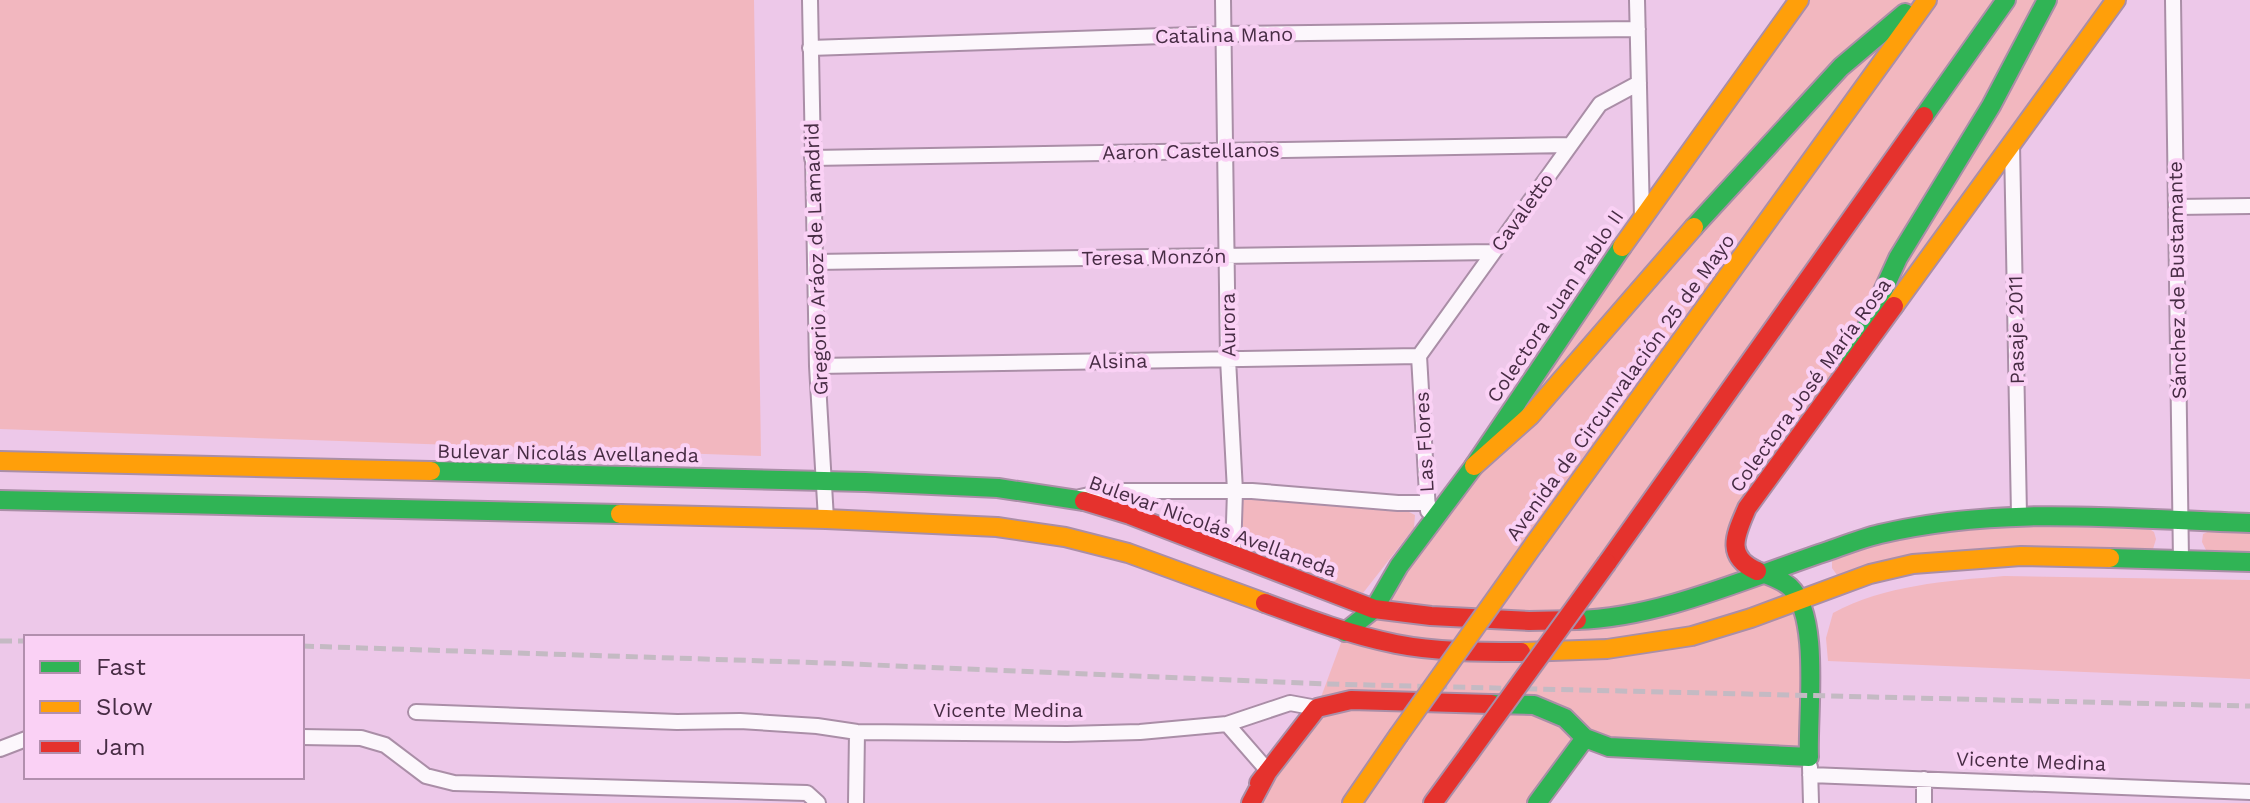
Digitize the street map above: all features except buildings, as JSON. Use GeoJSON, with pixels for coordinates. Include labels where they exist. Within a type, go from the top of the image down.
{"type":"FeatureCollection","features":[{"type":"Feature","properties":{"kind":"main road","name":"Colectora Juan Pablo II"},"geometry":{"type":"LineString","coordinates":[[1345,632],[1374,609],[1399,566],[1474,466],[1642,217],[1799,0]]}},
{"type":"Feature","properties":{"kind":"main road"},"geometry":{"type":"LineString","coordinates":[[1474,466],[1530,416],[1649,277],[1841,67],[1920,0]]}},
{"type":"Feature","properties":{"kind":"main road","name":"Avenida de Circunvalación 25 de Mayo"},"geometry":{"type":"LineString","coordinates":[[1352,803],[1535,543],[1927,0]]}},
{"type":"Feature","properties":{"kind":"main road"},"geometry":{"type":"LineString","coordinates":[[1433,803],[2006,0]]}},
{"type":"Feature","properties":{"kind":"main road"},"geometry":{"type":"LineString","coordinates":[[1848,368],[1898,258],[1991,106],[2047,0]]}},
{"type":"Feature","properties":{"kind":"main road","name":"Colectora José María Rosa"},"geometry":{"type":"LineString","coordinates":[[1800,600],[1790,587],[1747,568],[1738,556],[1735,542],[1737,526],[1747,508],[2116,0]]}},
{"type":"Feature","properties":{"kind":"main road","name":"Bulevar Nicolás Avellaneda"},"geometry":{"type":"LineString","coordinates":[[0,461],[998,488],[1076,498],[1130,515],[1374,609],[1431,616],[1529,621],[1606,619],[1649,611],[1878,534],[1965,518],[2019,515],[2250,523]]}},
{"type":"Feature","properties":{"kind":"main road"},"geometry":{"type":"LineString","coordinates":[[0,500],[826,519],[997,527],[1065,537],[1128,553],[1345,632],[1400,645],[1480,652],[1607,649],[1692,636],[1870,574],[1913,564],[2021,556],[2250,562]]}},
{"type":"Feature","properties":{"kind":"main road"},"geometry":{"type":"LineString","coordinates":[[1537,803],[1585,738],[1609,747],[1633,750],[1809,766],[1808,637],[1800,600]]}},
{"type":"Feature","properties":{"kind":"main road","name":"Vicente Medina"},"geometry":{"type":"LineString","coordinates":[[1317,708],[1351,700],[1394,699],[1534,705],[1565,718],[1585,738]]}},
{"type":"Feature","properties":{"kind":"main road"},"geometry":{"type":"LineString","coordinates":[[1244,803],[1317,708]]}},
{"type":"Feature","properties":{"kind":"main road"},"geometry":{"type":"LineString","coordinates":[[1251,803],[1268,771]]}},
{"type":"Feature","properties":{"kind":"street","name":"Gregorio Aráoz de Lamadrid"},"geometry":{"type":"LineString","coordinates":[[810,0],[817,366],[826,519]]}},
{"type":"Feature","properties":{"kind":"street","name":"Aurora"},"geometry":{"type":"LineString","coordinates":[[1223,0],[1228,359],[1235,491],[1233,554]]}},
{"type":"Feature","properties":{"kind":"street"},"geometry":{"type":"LineString","coordinates":[[1637,0],[1642,217]]}},
{"type":"Feature","properties":{"kind":"street","name":"Sánchez de Bustamante"},"geometry":{"type":"LineString","coordinates":[[2173,0],[2181,560]]}},
{"type":"Feature","properties":{"kind":"street","name":"Catalina Mano"},"geometry":{"type":"LineString","coordinates":[[810,48],[1223,34],[1638,29]]}},
{"type":"Feature","properties":{"kind":"street","name":"Cavaletto"},"geometry":{"type":"LineString","coordinates":[[1419,356],[1600,104],[1639,83]]}},
{"type":"Feature","properties":{"kind":"street","name":"Pasaje 2011"},"geometry":{"type":"LineString","coordinates":[[2012,144],[2019,515]]}},
{"type":"Feature","properties":{"kind":"street","name":"Aaron Castellanos"},"geometry":{"type":"LineString","coordinates":[[812,158],[1570,145]]}},
{"type":"Feature","properties":{"kind":"street"},"geometry":{"type":"LineString","coordinates":[[2176,207],[2250,206]]}},
{"type":"Feature","properties":{"kind":"street","name":"Teresa Monzón"},"geometry":{"type":"LineString","coordinates":[[815,262],[1493,252]]}},
{"type":"Feature","properties":{"kind":"street","name":"Alsina"},"geometry":{"type":"LineString","coordinates":[[817,366],[1419,356]]}},
{"type":"Feature","properties":{"kind":"street","name":"Las Flores"},"geometry":{"type":"LineString","coordinates":[[1419,356],[1429,529]]}},
{"type":"Feature","properties":{"kind":"street"},"geometry":{"type":"LineString","coordinates":[[1076,498],[1107,491],[1235,491],[1428,503]]}},
{"type":"Feature","properties":{"kind":"street","name":"Vicente Medina"},"geometry":{"type":"LineString","coordinates":[[416,712],[677,722],[740,721],[857,732],[1067,734],[1140,732],[1227,724],[1290,703],[1317,708]]}},
{"type":"Feature","properties":{"kind":"street"},"geometry":{"type":"LineString","coordinates":[[1227,724],[1268,771]]}},
{"type":"Feature","properties":{"kind":"street"},"geometry":{"type":"LineString","coordinates":[[856,803],[857,732]]}},
{"type":"Feature","properties":{"kind":"street"},"geometry":{"type":"LineString","coordinates":[[304,737],[361,738],[385,745],[426,776],[454,783],[807,793],[818,803]]}},
{"type":"Feature","properties":{"kind":"street"},"geometry":{"type":"LineString","coordinates":[[0,749],[24,740]]}},
{"type":"Feature","properties":{"kind":"street"},"geometry":{"type":"LineString","coordinates":[[1809,766],[1811,803]]}},
{"type":"Feature","properties":{"kind":"street","name":"Vicente Medina"},"geometry":{"type":"LineString","coordinates":[[1809,766],[1924,779],[2187,796],[2250,792]]}},
{"type":"Feature","properties":{"kind":"street"},"geometry":{"type":"LineString","coordinates":[[1924,779],[1924,803]]}},
{"type":"Feature","properties":{"kind":"shaded area"},"geometry":{"type":"Polygon","coordinates":[[[0,0],[754,0],[761,456],[0,429],[0,0]]]}},
{"type":"Feature","properties":{"kind":"shaded area"},"geometry":{"type":"Polygon","coordinates":[[[1799,0],[2116,0],[1747,508],[1738,556],[1800,600],[1809,757],[1585,738],[1537,803],[1244,803],[1317,708],[1345,632],[1799,0]]]}},
{"type":"Feature","properties":{"kind":"shaded area"},"geometry":{"type":"Polygon","coordinates":[[[1243,498],[1405,510],[1415,515],[1414,528],[1363,593],[1251,550],[1243,532],[1243,498]]]}},
{"type":"Feature","properties":{"kind":"shaded area"},"geometry":{"type":"Polygon","coordinates":[[[1957,528],[2148,528],[2154,532],[2156,539],[2153,549],[2024,547],[1965,550],[1900,557],[1847,575],[1837,575],[1832,568],[1832,559],[1848,550],[1957,528]]]}},
{"type":"Feature","properties":{"kind":"shaded area"},"geometry":{"type":"Polygon","coordinates":[[[2212,530],[2250,530],[2250,554],[2207,552],[2202,542],[2203,534],[2212,530]]]}},
{"type":"Feature","properties":{"kind":"shaded area"},"geometry":{"type":"Polygon","coordinates":[[[2004,576],[2250,580],[2250,679],[1828,661],[1826,638],[1833,613],[1895,590],[2004,576]]]}},
{"type":"Feature","properties":{"kind":"railway"},"geometry":{"type":"LineString","coordinates":[[0,641],[24,641]]}},
{"type":"Feature","properties":{"kind":"railway"},"geometry":{"type":"LineString","coordinates":[[304,646],[827,663],[1328,684],[2250,706]]}},
{"type":"Feature","properties":{"kind":"traffic: fast"},"geometry":{"type":"LineString","coordinates":[[1924,116],[2006,0]]}},
{"type":"Feature","properties":{"kind":"traffic: fast"},"geometry":{"type":"LineString","coordinates":[[1848,368],[1898,258],[1991,106],[2047,0]]}},
{"type":"Feature","properties":{"kind":"traffic: fast"},"geometry":{"type":"LineString","coordinates":[[1694,227],[1841,67],[1905,13]]}},
{"type":"Feature","properties":{"kind":"traffic: fast"},"geometry":{"type":"LineString","coordinates":[[1345,632],[1374,609],[1399,566],[1474,466],[1622,247]]}},
{"type":"Feature","properties":{"kind":"traffic: fast"},"geometry":{"type":"LineString","coordinates":[[431,471],[998,488],[1084,501]]}},
{"type":"Feature","properties":{"kind":"traffic: fast"},"geometry":{"type":"LineString","coordinates":[[0,500],[620,514]]}},
{"type":"Feature","properties":{"kind":"traffic: fast"},"geometry":{"type":"LineString","coordinates":[[1577,620],[1608,618],[1672,604],[1867,538],[1926,525],[1972,519],[2064,516],[2250,523]]}},
{"type":"Feature","properties":{"kind":"traffic: fast"},"geometry":{"type":"LineString","coordinates":[[2110,558],[2250,562]]}},
{"type":"Feature","properties":{"kind":"traffic: fast"},"geometry":{"type":"LineString","coordinates":[[1491,704],[1534,705],[1565,718],[1585,738],[1609,747],[1809,757],[1810,668],[1806,620],[1800,601],[1790,587],[1757,571]]}},
{"type":"Feature","properties":{"kind":"traffic: fast"},"geometry":{"type":"LineString","coordinates":[[1537,803],[1585,738]]}},
{"type":"Feature","properties":{"kind":"traffic: slow"},"geometry":{"type":"LineString","coordinates":[[1622,247],[1799,0]]}},
{"type":"Feature","properties":{"kind":"traffic: slow"},"geometry":{"type":"LineString","coordinates":[[1535,543],[1927,0]]}},
{"type":"Feature","properties":{"kind":"traffic: slow"},"geometry":{"type":"LineString","coordinates":[[1894,306],[2116,0]]}},
{"type":"Feature","properties":{"kind":"traffic: slow"},"geometry":{"type":"LineString","coordinates":[[1474,466],[1530,416],[1694,227]]}},
{"type":"Feature","properties":{"kind":"traffic: slow"},"geometry":{"type":"LineString","coordinates":[[0,461],[431,471]]}},
{"type":"Feature","properties":{"kind":"traffic: slow"},"geometry":{"type":"LineString","coordinates":[[620,514],[997,527],[1065,537],[1128,553],[1265,603]]}},
{"type":"Feature","properties":{"kind":"traffic: slow"},"geometry":{"type":"LineString","coordinates":[[1398,736],[1535,543]]}},
{"type":"Feature","properties":{"kind":"traffic: slow"},"geometry":{"type":"LineString","coordinates":[[1521,652],[1607,649],[1692,636],[1751,618],[1870,574],[1913,564],[2021,556],[2110,558]]}},
{"type":"Feature","properties":{"kind":"traffic: slow"},"geometry":{"type":"LineString","coordinates":[[1352,803],[1398,736]]}},
{"type":"Feature","properties":{"kind":"traffic: jam"},"geometry":{"type":"LineString","coordinates":[[1607,563],[1924,116]]}},
{"type":"Feature","properties":{"kind":"traffic: jam"},"geometry":{"type":"LineString","coordinates":[[1757,571],[1747,565],[1736,551],[1737,535],[1747,508],[1894,306]]}},
{"type":"Feature","properties":{"kind":"traffic: jam"},"geometry":{"type":"LineString","coordinates":[[1084,501],[1130,515],[1374,609],[1431,616],[1577,620]]}},
{"type":"Feature","properties":{"kind":"traffic: jam"},"geometry":{"type":"LineString","coordinates":[[1468,755],[1607,563]]}},
{"type":"Feature","properties":{"kind":"traffic: jam"},"geometry":{"type":"LineString","coordinates":[[1265,603],[1346,631],[1411,647],[1521,652]]}},
{"type":"Feature","properties":{"kind":"traffic: jam"},"geometry":{"type":"LineString","coordinates":[[1259,783],[1317,708],[1351,700],[1491,704]]}},
{"type":"Feature","properties":{"kind":"traffic: jam"},"geometry":{"type":"LineString","coordinates":[[1433,803],[1468,755]]}},
{"type":"Feature","properties":{"kind":"traffic: jam"},"geometry":{"type":"LineString","coordinates":[[1251,803],[1268,771]]}}]}
